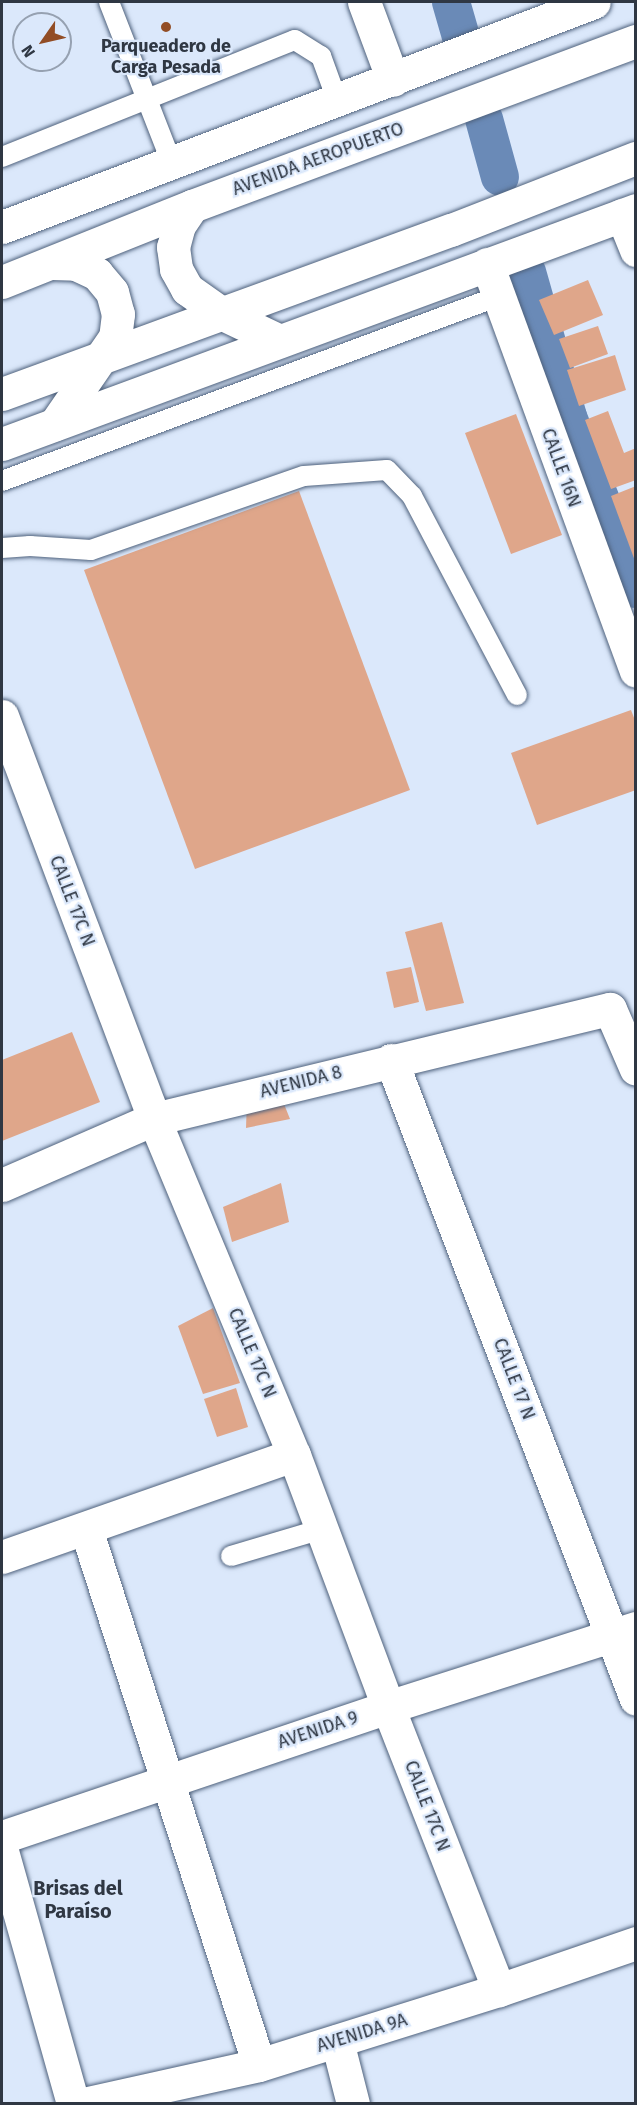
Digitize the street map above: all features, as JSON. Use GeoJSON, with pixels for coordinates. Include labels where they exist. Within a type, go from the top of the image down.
{"type":"FeatureCollection","features":[{"type":"Feature","properties":{"kind":"street"},"geometry":{"type":"LineString","coordinates":[[364,2],[393,80]]}},
{"type":"Feature","properties":{"kind":"street"},"geometry":{"type":"LineString","coordinates":[[2,227],[594,2]]}},
{"type":"Feature","properties":{"kind":"street","name":"AVENIDA AEROPUERTO"},"geometry":{"type":"LineString","coordinates":[[2,282],[192,206],[636,41]]}},
{"type":"Feature","properties":{"kind":"street"},"geometry":{"type":"LineString","coordinates":[[2,394],[451,230],[636,158]]}},
{"type":"Feature","properties":{"kind":"street"},"geometry":{"type":"LineString","coordinates":[[192,206],[179,225],[173,247],[176,269],[187,289],[221,313],[279,341]]}},
{"type":"Feature","properties":{"kind":"street"},"geometry":{"type":"LineString","coordinates":[[2,444],[629,212],[636,250]]}},
{"type":"Feature","properties":{"kind":"street"},"geometry":{"type":"LineString","coordinates":[[52,263],[76,264],[97,274],[112,292],[118,314],[115,337],[55,424]]}},
{"type":"Feature","properties":{"kind":"street","name":"CALLE 16N"},"geometry":{"type":"LineString","coordinates":[[487,264],[636,671]]}},
{"type":"Feature","properties":{"kind":"street","name":"CALLE 17C N"},"geometry":{"type":"LineString","coordinates":[[2,716],[154,1119],[294,1455],[388,1707],[499,1990]]}},
{"type":"Feature","properties":{"kind":"street","name":"AVENIDA 8"},"geometry":{"type":"LineString","coordinates":[[2,1185],[154,1119],[610,1009],[636,1069]]}},
{"type":"Feature","properties":{"kind":"street","name":"CALLE 17 N"},"geometry":{"type":"LineString","coordinates":[[391,1060],[624,1632],[636,1700]]}},
{"type":"Feature","properties":{"kind":"street"},"geometry":{"type":"LineString","coordinates":[[2,1557],[294,1455]]}},
{"type":"Feature","properties":{"kind":"street"},"geometry":{"type":"LineString","coordinates":[[86,1529],[169,1779],[259,2065]]}},
{"type":"Feature","properties":{"kind":"street","name":"AVENIDA 9"},"geometry":{"type":"LineString","coordinates":[[2,1837],[169,1779],[624,1632]]}},
{"type":"Feature","properties":{"kind":"street"},"geometry":{"type":"LineString","coordinates":[[2,1851],[73,2103]]}},
{"type":"Feature","properties":{"kind":"street","name":"AVENIDA 9A"},"geometry":{"type":"LineString","coordinates":[[83,2103],[167,2094],[499,1990],[636,1943]]}},
{"type":"Feature","properties":{"kind":"street"},"geometry":{"type":"LineString","coordinates":[[337,2041],[353,2103]]}},
{"type":"Feature","properties":{"kind":"lane"},"geometry":{"type":"LineString","coordinates":[[110,2],[171,161]]}},
{"type":"Feature","properties":{"kind":"lane"},"geometry":{"type":"LineString","coordinates":[[2,157],[295,40],[321,56],[337,100]]}},
{"type":"Feature","properties":{"kind":"lane"},"geometry":{"type":"LineString","coordinates":[[2,481],[499,296]]}},
{"type":"Feature","properties":{"kind":"lane"},"geometry":{"type":"LineString","coordinates":[[2,549],[30,546],[91,550],[304,476],[387,470],[412,496],[517,695]]}},
{"type":"Feature","properties":{"kind":"lane"},"geometry":{"type":"LineString","coordinates":[[231,1556],[322,1529]]}},
{"type":"Feature","properties":{"kind":"building"},"geometry":{"type":"Polygon","coordinates":[[[588,280],[603,315],[554,335],[539,300],[588,280]]]}},
{"type":"Feature","properties":{"kind":"building"},"geometry":{"type":"Polygon","coordinates":[[[598,326],[608,354],[570,368],[559,339],[598,326]]]}},
{"type":"Feature","properties":{"kind":"building"},"geometry":{"type":"Polygon","coordinates":[[[615,355],[626,390],[579,406],[567,370],[615,355]]]}},
{"type":"Feature","properties":{"kind":"building"},"geometry":{"type":"Polygon","coordinates":[[[608,411],[624,453],[636,448],[636,480],[611,489],[585,420],[608,411]]]}},
{"type":"Feature","properties":{"kind":"building"},"geometry":{"type":"Polygon","coordinates":[[[516,414],[562,535],[511,554],[465,433],[516,414]]]}},
{"type":"Feature","properties":{"kind":"building"},"geometry":{"type":"Polygon","coordinates":[[[636,486],[636,561],[635,561],[611,496],[636,486]]]}},
{"type":"Feature","properties":{"kind":"building"},"geometry":{"type":"Polygon","coordinates":[[[299,491],[410,790],[195,869],[84,570],[299,491]]]}},
{"type":"Feature","properties":{"kind":"building"},"geometry":{"type":"Polygon","coordinates":[[[631,710],[636,723],[636,790],[537,825],[511,753],[631,710]]]}},
{"type":"Feature","properties":{"kind":"building"},"geometry":{"type":"Polygon","coordinates":[[[442,922],[464,1003],[426,1011],[405,932],[442,922]]]}},
{"type":"Feature","properties":{"kind":"building"},"geometry":{"type":"Polygon","coordinates":[[[411,967],[419,1002],[394,1008],[386,972],[411,967]]]}},
{"type":"Feature","properties":{"kind":"building"},"geometry":{"type":"Polygon","coordinates":[[[72,1032],[100,1102],[2,1141],[2,1060],[72,1032]]]}},
{"type":"Feature","properties":{"kind":"building"},"geometry":{"type":"Polygon","coordinates":[[[278,1089],[290,1119],[246,1128],[247,1099],[278,1089]]]}},
{"type":"Feature","properties":{"kind":"building"},"geometry":{"type":"Polygon","coordinates":[[[281,1183],[289,1222],[232,1242],[223,1207],[281,1183]]]}},
{"type":"Feature","properties":{"kind":"building"},"geometry":{"type":"Polygon","coordinates":[[[213,1308],[240,1383],[203,1394],[178,1326],[213,1308]]]}},
{"type":"Feature","properties":{"kind":"building"},"geometry":{"type":"Polygon","coordinates":[[[236,1388],[248,1427],[217,1437],[204,1399],[236,1388]]]}},
{"type":"Feature","properties":{"kind":"waterway"},"geometry":{"type":"LineString","coordinates":[[451,2],[461,37]]}},
{"type":"Feature","properties":{"kind":"waterway"},"geometry":{"type":"LineString","coordinates":[[484,119],[500,177]]}},
{"type":"Feature","properties":{"kind":"waterway"},"geometry":{"type":"LineString","coordinates":[[527,272],[568,417],[636,589]]}},
{"type":"Feature","properties":{"kind":"place","name":"Parqueadero de Carga Pesada"},"geometry":{"type":"Point","coordinates":[166,27]}},
{"type":"Feature","properties":{"kind":"district","name":"Brisas del Paraíso"},"geometry":{"type":"Point","coordinates":[78,1900]}}]}
